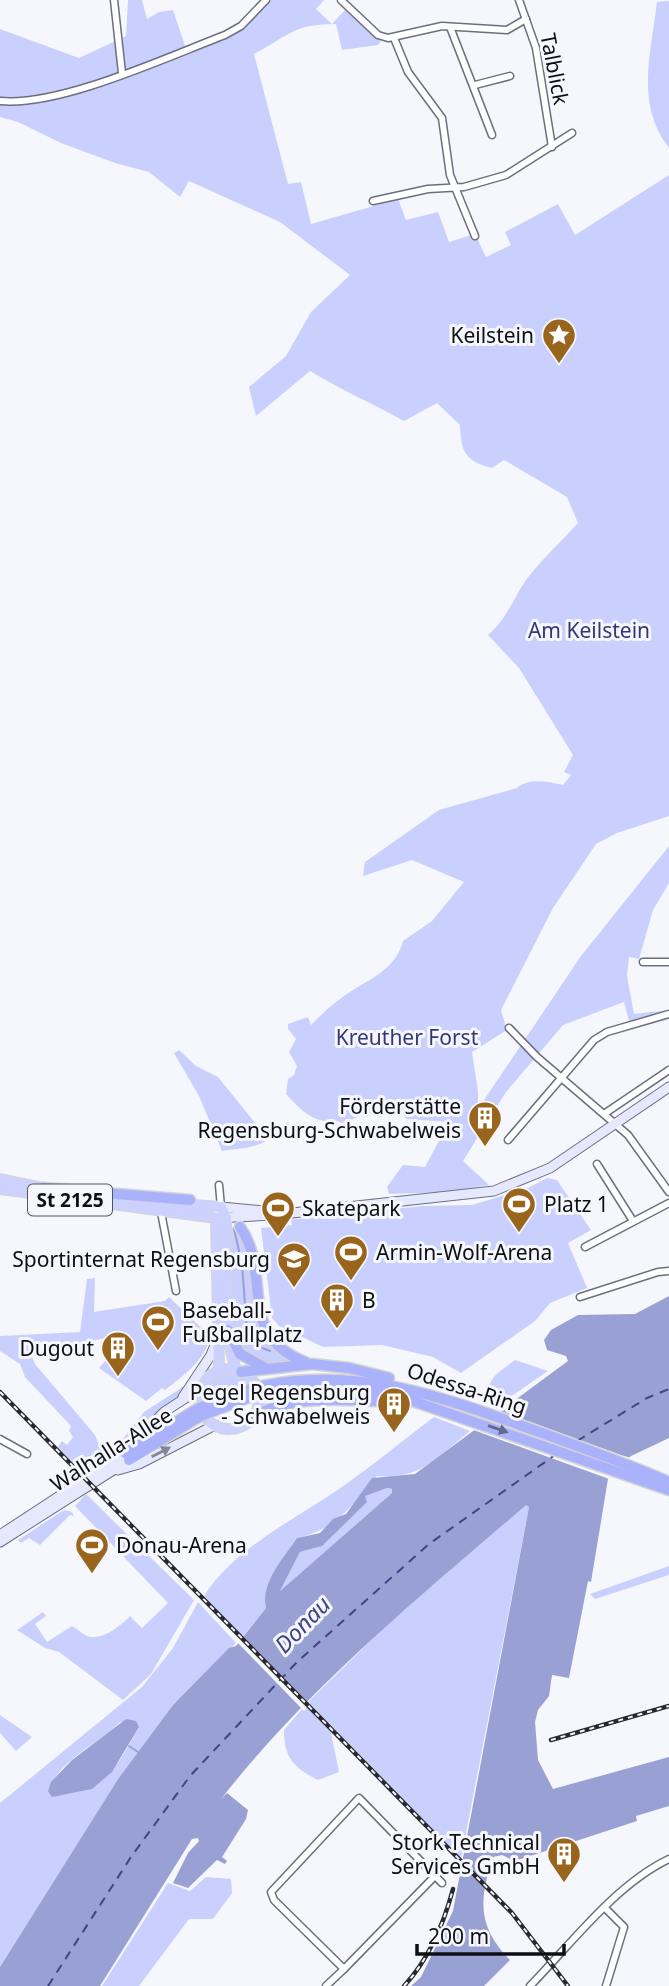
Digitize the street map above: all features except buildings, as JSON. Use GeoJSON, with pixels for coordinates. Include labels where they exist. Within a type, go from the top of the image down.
{"type":"FeatureCollection","features":[{"type":"Feature","properties":{"kind":"highway"},"geometry":{"type":"LineString","coordinates":[[43,1188],[190,1200]]}},
{"type":"Feature","properties":{"kind":"highway"},"geometry":{"type":"LineString","coordinates":[[240,1227],[253,1256],[258,1311],[265,1329],[288,1354],[312,1364]]}},
{"type":"Feature","properties":{"kind":"highway"},"geometry":{"type":"LineString","coordinates":[[224,1329],[240,1354],[252,1363],[267,1367]]}},
{"type":"Feature","properties":{"kind":"highway"},"geometry":{"type":"LineString","coordinates":[[239,1371],[312,1364],[370,1372],[421,1396]]}},
{"type":"Feature","properties":{"kind":"highway","name":"Odessa-Ring"},"geometry":{"type":"LineString","coordinates":[[246,1394],[263,1390],[337,1387],[421,1396],[487,1413],[669,1482]]}},
{"type":"Feature","properties":{"kind":"highway","name":"Walhalla-Allee"},"geometry":{"type":"LineString","coordinates":[[127,1456],[195,1415],[246,1394]]}},
{"type":"Feature","properties":{"kind":"highway"},"geometry":{"type":"LineString","coordinates":[[251,1418],[265,1411],[314,1401],[421,1396]]}},
{"type":"Feature","properties":{"kind":"highway","name":"Odessa-Ring"},"geometry":{"type":"LineString","coordinates":[[421,1396],[669,1490]]}},
{"type":"Feature","properties":{"kind":"main road","name":"St 2125"},"geometry":{"type":"LineString","coordinates":[[4,1185],[161,1212],[221,1218],[494,1191],[550,1168],[669,1087]]}},
{"type":"Feature","properties":{"kind":"main road"},"geometry":{"type":"LineString","coordinates":[[4,1185],[43,1188]]}},
{"type":"Feature","properties":{"kind":"main road","name":"St 2125"},"geometry":{"type":"LineString","coordinates":[[43,1188],[93,1197],[286,1213]]}},
{"type":"Feature","properties":{"kind":"main road"},"geometry":{"type":"LineString","coordinates":[[127,1456],[148,1426],[201,1388],[219,1371],[224,1329],[221,1207]]}},
{"type":"Feature","properties":{"kind":"main road"},"geometry":{"type":"LineString","coordinates":[[201,1388],[200,1405],[208,1420],[215,1425],[231,1429],[251,1418],[258,1404],[257,1389],[239,1371],[230,1353],[224,1329]]}},
{"type":"Feature","properties":{"kind":"main road"},"geometry":{"type":"LineString","coordinates":[[180,1401],[211,1355],[224,1329]]}},
{"type":"Feature","properties":{"kind":"main road"},"geometry":{"type":"LineString","coordinates":[[219,1371],[239,1371]]}},
{"type":"Feature","properties":{"kind":"main road"},"geometry":{"type":"LineString","coordinates":[[106,1474],[139,1464],[215,1425]]}},
{"type":"Feature","properties":{"kind":"main road","name":"Walhalla-Allee"},"geometry":{"type":"LineString","coordinates":[[0,1542],[106,1474],[127,1456]]}},
{"type":"Feature","properties":{"kind":"main road","name":"Walhalla-Allee"},"geometry":{"type":"LineString","coordinates":[[0,1535],[127,1456]]}},
{"type":"Feature","properties":{"kind":"street"},"geometry":{"type":"LineString","coordinates":[[114,0],[122,73]]}},
{"type":"Feature","properties":{"kind":"street"},"geometry":{"type":"LineString","coordinates":[[0,101],[19,102],[57,95],[225,36],[241,26],[265,0]]}},
{"type":"Feature","properties":{"kind":"street"},"geometry":{"type":"LineString","coordinates":[[341,0],[378,35],[394,38],[432,27],[499,32],[526,19]]}},
{"type":"Feature","properties":{"kind":"street","name":"Talblick"},"geometry":{"type":"LineString","coordinates":[[519,0],[540,67],[552,146]]}},
{"type":"Feature","properties":{"kind":"street"},"geometry":{"type":"LineString","coordinates":[[450,27],[475,85],[492,135]]}},
{"type":"Feature","properties":{"kind":"street"},"geometry":{"type":"LineString","coordinates":[[394,38],[408,72],[442,118],[454,187],[475,236]]}},
{"type":"Feature","properties":{"kind":"street"},"geometry":{"type":"LineString","coordinates":[[475,85],[510,76]]}},
{"type":"Feature","properties":{"kind":"street"},"geometry":{"type":"LineString","coordinates":[[373,201],[506,175],[572,133]]}},
{"type":"Feature","properties":{"kind":"street"},"geometry":{"type":"LineString","coordinates":[[643,962],[669,962]]}},
{"type":"Feature","properties":{"kind":"street"},"geometry":{"type":"LineString","coordinates":[[508,1140],[579,1054],[600,1036],[669,1014]]}},
{"type":"Feature","properties":{"kind":"street"},"geometry":{"type":"LineString","coordinates":[[509,1028],[633,1141],[669,1192]]}},
{"type":"Feature","properties":{"kind":"street"},"geometry":{"type":"LineString","coordinates":[[604,1114],[669,1070]]}},
{"type":"Feature","properties":{"kind":"street"},"geometry":{"type":"LineString","coordinates":[[597,1164],[633,1221]]}},
{"type":"Feature","properties":{"kind":"street"},"geometry":{"type":"LineString","coordinates":[[219,1185],[221,1207]]}},
{"type":"Feature","properties":{"kind":"street"},"geometry":{"type":"LineString","coordinates":[[585,1247],[669,1203]]}},
{"type":"Feature","properties":{"kind":"street"},"geometry":{"type":"LineString","coordinates":[[161,1212],[176,1291]]}},
{"type":"Feature","properties":{"kind":"street"},"geometry":{"type":"LineString","coordinates":[[580,1297],[645,1275],[669,1271]]}},
{"type":"Feature","properties":{"kind":"street"},"geometry":{"type":"LineString","coordinates":[[0,1439],[27,1454]]}},
{"type":"Feature","properties":{"kind":"street"},"geometry":{"type":"LineString","coordinates":[[344,1969],[274,1900],[271,1892],[359,1798],[442,1883]]}},
{"type":"Feature","properties":{"kind":"street"},"geometry":{"type":"LineString","coordinates":[[530,1986],[634,1880],[669,1859]]}},
{"type":"Feature","properties":{"kind":"street"},"geometry":{"type":"LineString","coordinates":[[326,1986],[435,1877]]}},
{"type":"Feature","properties":{"kind":"street"},"geometry":{"type":"LineString","coordinates":[[606,1909],[624,1927],[615,1949],[606,1986]]}},
{"type":"Feature","properties":{"kind":"green space"},"geometry":{"type":"Polygon","coordinates":[[[128,0],[142,0],[147,19],[159,12],[173,10],[185,46],[225,32],[239,23],[240,28],[267,0],[324,0],[316,9],[332,24],[345,10],[381,41],[378,45],[342,50],[336,24],[310,26],[292,32],[254,54],[288,184],[301,182],[311,224],[398,199],[406,220],[438,212],[449,242],[475,234],[486,257],[511,245],[505,232],[558,204],[575,235],[669,175],[669,816],[617,833],[596,844],[553,908],[501,1010],[507,1030],[472,1052],[478,1109],[581,956],[669,846],[669,883],[653,910],[639,959],[629,957],[627,976],[634,1014],[669,1010],[629,1021],[624,1002],[563,1025],[506,1092],[463,1161],[489,1185],[447,1192],[389,1194],[387,1187],[403,1165],[425,1167],[449,1122],[406,1119],[398,1103],[342,1123],[319,1120],[309,1115],[286,1094],[288,1079],[294,1075],[297,1066],[289,1052],[296,1039],[288,1029],[288,1024],[308,1017],[311,1025],[349,992],[385,969],[399,952],[403,941],[432,921],[464,882],[412,860],[363,876],[365,862],[439,810],[517,788],[527,782],[563,785],[571,775],[564,772],[573,755],[519,668],[488,635],[505,616],[532,572],[578,523],[567,497],[504,460],[492,468],[470,458],[463,449],[460,425],[437,403],[404,421],[310,371],[256,416],[249,387],[286,356],[311,312],[350,275],[280,222],[189,181],[180,197],[149,172],[115,163],[0,117],[0,29],[79,58],[126,36],[128,0]]]}},
{"type":"Feature","properties":{"kind":"green space"},"geometry":{"type":"Polygon","coordinates":[[[669,1],[669,148],[658,131],[652,114],[648,78],[657,2],[669,1]]]}},
{"type":"Feature","properties":{"kind":"green space"},"geometry":{"type":"Polygon","coordinates":[[[179,1050],[196,1066],[218,1077],[268,1139],[253,1146],[222,1151],[199,1096],[174,1053],[179,1050]]]}},
{"type":"Feature","properties":{"kind":"green space"},"geometry":{"type":"Polygon","coordinates":[[[547,1178],[557,1180],[591,1230],[568,1243],[587,1288],[550,1303],[535,1321],[461,1373],[433,1357],[382,1345],[323,1347],[279,1326],[272,1318],[261,1228],[292,1225],[291,1220],[297,1219],[422,1206],[472,1205],[528,1188],[547,1178]]]}},
{"type":"Feature","properties":{"kind":"green space"},"geometry":{"type":"Polygon","coordinates":[[[230,1227],[236,1227],[245,1241],[260,1324],[301,1362],[276,1363],[253,1359],[243,1351],[235,1337],[229,1299],[230,1227]]]}},
{"type":"Feature","properties":{"kind":"green space"},"geometry":{"type":"Polygon","coordinates":[[[95,1278],[94,1312],[165,1301],[169,1297],[210,1336],[204,1353],[193,1367],[165,1390],[162,1388],[146,1401],[99,1368],[130,1334],[30,1351],[35,1364],[95,1435],[100,1448],[87,1462],[88,1468],[83,1473],[58,1447],[62,1441],[67,1445],[73,1437],[69,1431],[71,1426],[25,1377],[20,1364],[0,1351],[0,1336],[80,1332],[87,1279],[95,1278]]]}},
{"type":"Feature","properties":{"kind":"green space"},"geometry":{"type":"Polygon","coordinates":[[[515,1360],[548,1371],[500,1404],[490,1401],[489,1387],[494,1377],[515,1360]]]}},
{"type":"Feature","properties":{"kind":"green space"},"geometry":{"type":"Polygon","coordinates":[[[233,1371],[252,1383],[204,1401],[212,1380],[222,1373],[233,1371]]]}},
{"type":"Feature","properties":{"kind":"green space"},"geometry":{"type":"Polygon","coordinates":[[[192,1381],[182,1395],[153,1416],[131,1441],[95,1466],[102,1455],[123,1439],[144,1412],[192,1381]]]}},
{"type":"Feature","properties":{"kind":"green space"},"geometry":{"type":"Polygon","coordinates":[[[434,1417],[470,1431],[438,1458],[418,1470],[393,1476],[377,1476],[333,1523],[297,1538],[270,1581],[265,1599],[266,1608],[243,1637],[204,1596],[217,1579],[248,1549],[351,1481],[434,1417]]]}},
{"type":"Feature","properties":{"kind":"green space"},"geometry":{"type":"Polygon","coordinates":[[[392,1489],[392,1493],[280,1591],[300,1552],[319,1547],[368,1493],[392,1489]]]}},
{"type":"Feature","properties":{"kind":"green space"},"geometry":{"type":"Polygon","coordinates":[[[86,1494],[194,1600],[151,1674],[123,1700],[59,1652],[45,1648],[17,1630],[43,1612],[46,1616],[35,1624],[47,1642],[72,1626],[87,1636],[105,1635],[130,1616],[142,1628],[168,1603],[75,1506],[86,1494]]]}},
{"type":"Feature","properties":{"kind":"green space"},"geometry":{"type":"Polygon","coordinates":[[[526,1504],[529,1507],[461,1859],[329,1723],[339,1772],[318,1780],[292,1761],[286,1748],[284,1730],[308,1702],[391,1621],[526,1504]]]}},
{"type":"Feature","properties":{"kind":"green space"},"geometry":{"type":"Polygon","coordinates":[[[64,1510],[72,1512],[74,1516],[70,1515],[40,1545],[29,1538],[21,1543],[18,1540],[64,1510]]]}},
{"type":"Feature","properties":{"kind":"green space"},"geometry":{"type":"Polygon","coordinates":[[[669,1566],[669,1575],[595,1599],[590,1594],[669,1566]]]}},
{"type":"Feature","properties":{"kind":"green space"},"geometry":{"type":"Polygon","coordinates":[[[198,1602],[236,1643],[173,1705],[118,1779],[0,1967],[0,1803],[142,1687],[173,1648],[198,1602]],[[120,1722],[70,1761],[48,1791],[83,1787],[105,1777],[121,1758],[139,1727],[120,1722]]]}},
{"type":"Feature","properties":{"kind":"green space"},"geometry":{"type":"Polygon","coordinates":[[[0,1715],[32,1737],[16,1751],[0,1733],[0,1715]]]}},
{"type":"Feature","properties":{"kind":"green space"},"geometry":{"type":"Polygon","coordinates":[[[206,1877],[231,1879],[232,1893],[213,1919],[189,1919],[139,1986],[102,1986],[168,1883],[190,1891],[206,1877]]]}},
{"type":"Feature","properties":{"kind":"water","name":"Donau"},"geometry":{"type":"Polygon","coordinates":[[[669,1296],[669,1438],[631,1456],[608,1479],[591,1582],[588,1581],[569,1678],[552,1675],[549,1696],[538,1710],[535,1722],[538,1760],[553,1789],[669,1757],[669,1806],[636,1816],[637,1821],[515,1861],[502,1855],[493,1857],[485,1886],[484,1912],[491,1936],[510,1960],[484,1986],[411,1986],[421,1977],[453,1911],[529,1507],[526,1505],[366,1645],[290,1719],[255,1758],[221,1799],[227,1793],[248,1810],[246,1819],[222,1857],[227,1861],[225,1864],[217,1860],[188,1888],[173,1883],[188,1853],[199,1841],[198,1838],[192,1839],[100,1986],[0,1986],[0,1967],[118,1779],[173,1705],[229,1648],[236,1646],[266,1608],[266,1590],[270,1580],[297,1538],[320,1533],[333,1519],[346,1514],[372,1478],[415,1474],[568,1361],[566,1356],[547,1350],[544,1340],[551,1330],[578,1315],[635,1314],[669,1296]],[[387,1488],[365,1496],[367,1502],[322,1546],[300,1552],[280,1591],[392,1493],[392,1489],[387,1488]]]}},
{"type":"Feature","properties":{"kind":"water"},"geometry":{"type":"Polygon","coordinates":[[[126,1719],[136,1721],[139,1727],[112,1772],[92,1789],[52,1797],[48,1791],[51,1782],[72,1760],[126,1719]]]}},
{"type":"Feature","properties":{"kind":"pier"},"geometry":{"type":"Polygon","coordinates":[[[495,1409],[634,1459],[612,1480],[468,1428],[495,1409]]]}},
{"type":"Feature","properties":{"kind":"pier"},"geometry":{"type":"Polygon","coordinates":[[[242,1635],[310,1704],[304,1711],[236,1641],[242,1635]]]}},
{"type":"Feature","properties":{"kind":"waterway"},"geometry":{"type":"LineString","coordinates":[[234,1229],[242,1264],[247,1331],[254,1345],[270,1351]]}},
{"type":"Feature","properties":{"kind":"waterway"},"geometry":{"type":"LineString","coordinates":[[129,1746],[138,1752]]}},
{"type":"Feature","properties":{"kind":"ferry route"},"geometry":{"type":"LineString","coordinates":[[577,1441],[647,1398],[669,1389]]}},
{"type":"Feature","properties":{"kind":"ferry route"},"geometry":{"type":"LineString","coordinates":[[48,1986],[131,1857],[190,1776],[297,1662],[429,1544],[555,1455]]}},
{"type":"Feature","properties":{"kind":"railway"},"geometry":{"type":"LineString","coordinates":[[0,1392],[512,1913],[568,1986]]}},
{"type":"Feature","properties":{"kind":"railway"},"geometry":{"type":"LineString","coordinates":[[551,1740],[669,1706]]}},
{"type":"Feature","properties":{"kind":"railway"},"geometry":{"type":"LineString","coordinates":[[404,1986],[435,1940],[453,1889]]}},
{"type":"Feature","properties":{"kind":"place","name":"Keilstein"},"geometry":{"type":"Point","coordinates":[559,365]}},
{"type":"Feature","properties":{"kind":"place","name":"Förderstätte Regensburg-Schwabelweis"},"geometry":{"type":"Point","coordinates":[485,1148]}},
{"type":"Feature","properties":{"kind":"place","name":"Platz 1"},"geometry":{"type":"Point","coordinates":[519,1234]}},
{"type":"Feature","properties":{"kind":"place","name":"Skatepark"},"geometry":{"type":"Point","coordinates":[278,1238]}},
{"type":"Feature","properties":{"kind":"place","name":"Armin-Wolf-Arena"},"geometry":{"type":"Point","coordinates":[351,1282]}},
{"type":"Feature","properties":{"kind":"place","name":"Sportinternat Regensburg"},"geometry":{"type":"Point","coordinates":[294,1289]}},
{"type":"Feature","properties":{"kind":"place","name":"B"},"geometry":{"type":"Point","coordinates":[337,1330]}},
{"type":"Feature","properties":{"kind":"place","name":"Baseball- Fußballplatz"},"geometry":{"type":"Point","coordinates":[158,1352]}},
{"type":"Feature","properties":{"kind":"place","name":"Dugout"},"geometry":{"type":"Point","coordinates":[118,1378]}},
{"type":"Feature","properties":{"kind":"place","name":"Pegel Regensburg - Schwabelweis"},"geometry":{"type":"Point","coordinates":[394,1434]}},
{"type":"Feature","properties":{"kind":"place","name":"Donau-Arena"},"geometry":{"type":"Point","coordinates":[92,1575]}},
{"type":"Feature","properties":{"kind":"place","name":"Stork Technical Services GmbH"},"geometry":{"type":"Point","coordinates":[564,1884]}},
{"type":"Feature","properties":{"kind":"park label","name":"Am Keilstein"},"geometry":{"type":"Point","coordinates":[589,630]}},
{"type":"Feature","properties":{"kind":"park label","name":"Kreuther Forst"},"geometry":{"type":"Point","coordinates":[407,1037]}}]}
